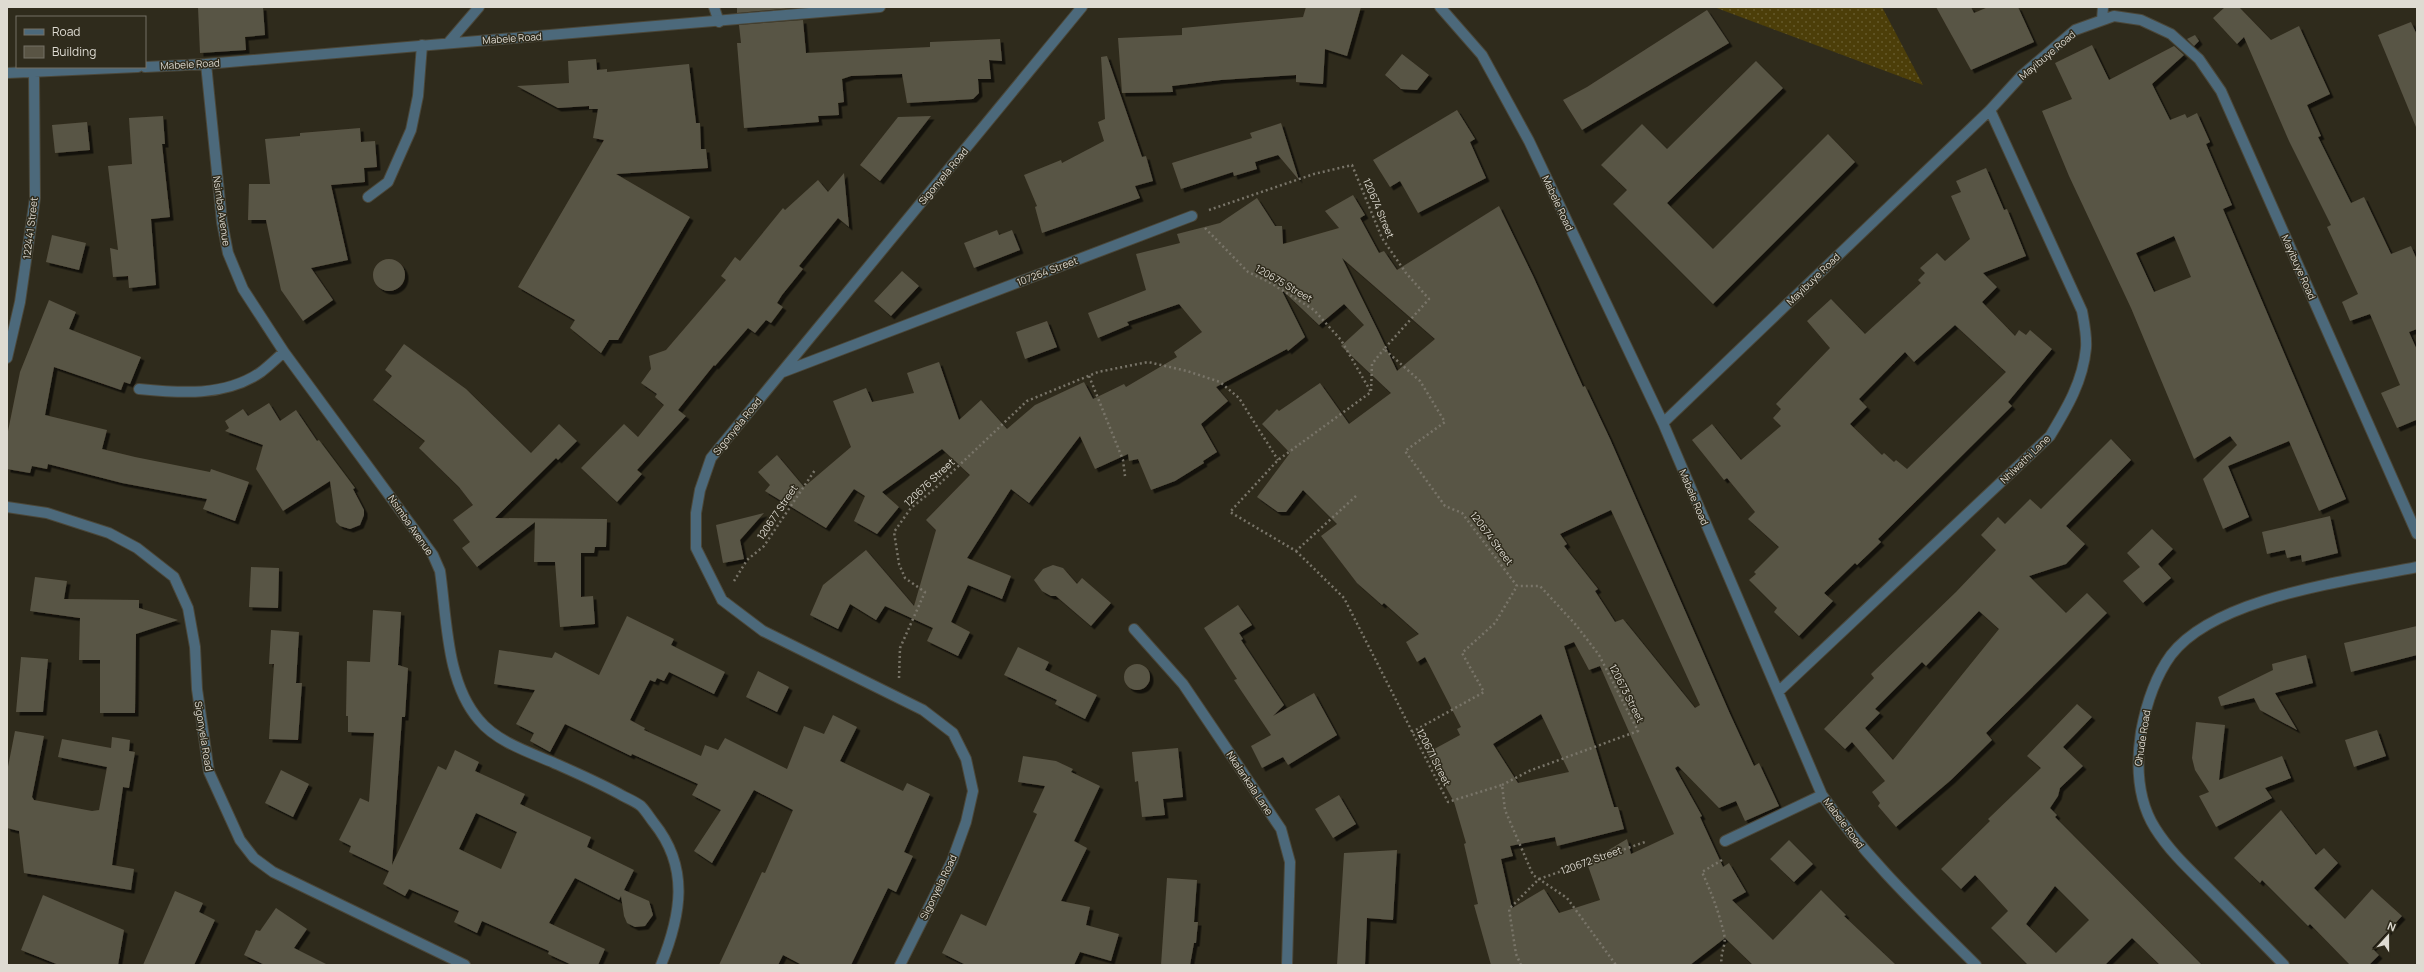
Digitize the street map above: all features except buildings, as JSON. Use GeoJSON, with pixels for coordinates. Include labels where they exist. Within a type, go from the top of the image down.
{"type":"FeatureCollection","features":[{"type":"Feature","properties":{"kind":"street"},"geometry":{"type":"LineString","coordinates":[[449,42],[479,7]]}},
{"type":"Feature","properties":{"kind":"street"},"geometry":{"type":"LineString","coordinates":[[714,7],[719,22]]}},
{"type":"Feature","properties":{"kind":"street","name":"Mabele Road"},"geometry":{"type":"LineString","coordinates":[[146,67],[206,64],[449,42],[719,22],[880,7]]}},
{"type":"Feature","properties":{"kind":"street","name":"Sigonyela Road"},"geometry":{"type":"LineString","coordinates":[[900,965],[952,861],[966,822],[973,791],[966,759],[953,733],[923,710],[898,696],[763,630],[722,600],[696,548],[696,513],[700,490],[711,458],[1082,7]]}},
{"type":"Feature","properties":{"kind":"street","name":"Mabele Road"},"geometry":{"type":"LineString","coordinates":[[1440,7],[1482,55],[1529,141],[1663,423],[1822,795],[1883,873],[1976,965]]}},
{"type":"Feature","properties":{"kind":"street"},"geometry":{"type":"LineString","coordinates":[[2102,20],[2103,7]]}},
{"type":"Feature","properties":{"kind":"street","name":"Mayibuye Road"},"geometry":{"type":"LineString","coordinates":[[1663,423],[1990,110],[2021,76],[2075,30],[2114,16],[2141,20],[2171,34],[2199,59],[2221,91],[2417,534]]}},
{"type":"Feature","properties":{"kind":"street"},"geometry":{"type":"LineString","coordinates":[[368,197],[388,182],[411,130],[418,96],[422,45]]}},
{"type":"Feature","properties":{"kind":"street","name":"Nsimba Avenue"},"geometry":{"type":"LineString","coordinates":[[206,64],[222,222],[228,253],[243,289],[284,352],[433,555],[440,571],[455,678],[465,702],[480,722],[497,735],[532,754],[600,783],[641,806],[665,836],[678,867],[679,884],[672,937],[661,965]]}},
{"type":"Feature","properties":{"kind":"street"},"geometry":{"type":"LineString","coordinates":[[7,73],[117,68]]}},
{"type":"Feature","properties":{"kind":"street","name":"122441 Street"},"geometry":{"type":"LineString","coordinates":[[7,358],[20,302],[35,198],[34,72]]}},
{"type":"Feature","properties":{"kind":"street","name":"Nhlwathi Lane"},"geometry":{"type":"LineString","coordinates":[[1778,692],[2050,436],[2074,397],[2083,368],[2086,346],[2082,311],[1990,110]]}},
{"type":"Feature","properties":{"kind":"street","name":"107264 Street"},"geometry":{"type":"LineString","coordinates":[[781,372],[1192,216]]}},
{"type":"Feature","properties":{"kind":"street"},"geometry":{"type":"LineString","coordinates":[[139,389],[186,394],[218,389],[246,380],[260,372],[284,352]]}},
{"type":"Feature","properties":{"kind":"street","name":"Sigonyela Road"},"geometry":{"type":"LineString","coordinates":[[7,507],[47,513],[109,533],[137,548],[174,577],[188,608],[195,647],[197,688],[209,772],[240,840],[254,858],[273,872],[466,965]]}},
{"type":"Feature","properties":{"kind":"street","name":"Qhude Road"},"geometry":{"type":"LineString","coordinates":[[2284,965],[2171,851],[2154,826],[2139,785],[2137,766],[2144,714],[2156,682],[2172,654],[2217,618],[2275,597],[2417,567]]}},
{"type":"Feature","properties":{"kind":"street","name":"Nkalankala Lane"},"geometry":{"type":"LineString","coordinates":[[1134,629],[1183,684],[1281,829],[1290,862],[1287,965]]}},
{"type":"Feature","properties":{"kind":"street"},"geometry":{"type":"LineString","coordinates":[[1725,841],[1822,795]]}},
{"type":"Feature","properties":{"kind":"path","name":"120674 Street"},"geometry":{"type":"LineString","coordinates":[[1192,216],[1314,174],[1352,165],[1382,238],[1406,273],[1429,299],[1384,349],[1420,381],[1445,422],[1405,451],[1445,506],[1462,512],[1517,586]]}},
{"type":"Feature","properties":{"kind":"path","name":"120675 Street"},"geometry":{"type":"LineString","coordinates":[[1192,216],[1248,272],[1270,282],[1314,310],[1340,340],[1371,392]]}},
{"type":"Feature","properties":{"kind":"path"},"geometry":{"type":"LineString","coordinates":[[1278,460],[1371,392],[1372,364],[1384,349]]}},
{"type":"Feature","properties":{"kind":"path","name":"120676 Street"},"geometry":{"type":"LineString","coordinates":[[898,696],[900,648],[925,592],[905,578],[899,564],[894,532],[911,508],[1028,401],[1089,376],[1148,362],[1187,370],[1220,382],[1239,398],[1278,460]]}},
{"type":"Feature","properties":{"kind":"path"},"geometry":{"type":"LineString","coordinates":[[1089,376],[1123,460],[1125,476]]}},
{"type":"Feature","properties":{"kind":"path","name":"120671 Street"},"geometry":{"type":"LineString","coordinates":[[1278,460],[1230,512],[1296,551],[1344,598],[1448,802],[1502,785]]}},
{"type":"Feature","properties":{"kind":"path","name":"120677 Street"},"geometry":{"type":"LineString","coordinates":[[722,600],[746,560],[764,546],[815,470]]}},
{"type":"Feature","properties":{"kind":"path"},"geometry":{"type":"LineString","coordinates":[[1296,551],[1356,496]]}},
{"type":"Feature","properties":{"kind":"path"},"geometry":{"type":"LineString","coordinates":[[1412,732],[1484,692],[1462,654],[1495,623],[1517,586]]}},
{"type":"Feature","properties":{"kind":"path","name":"120673 Street"},"geometry":{"type":"LineString","coordinates":[[1502,785],[1529,771],[1638,731],[1599,655],[1576,625],[1540,586],[1517,586]]}},
{"type":"Feature","properties":{"kind":"path"},"geometry":{"type":"LineString","coordinates":[[1502,785],[1506,810],[1533,875],[1567,898],[1616,965]]}},
{"type":"Feature","properties":{"kind":"path"},"geometry":{"type":"LineString","coordinates":[[1722,965],[1725,934],[1720,925],[1717,905],[1702,872],[1724,858],[1725,841]]}},
{"type":"Feature","properties":{"kind":"path","name":"120672 Street"},"geometry":{"type":"LineString","coordinates":[[1539,879],[1645,842]]}},
{"type":"Feature","properties":{"kind":"path"},"geometry":{"type":"LineString","coordinates":[[1522,965],[1516,954],[1509,910],[1539,879]]}},
{"type":"Feature","properties":{"kind":"shaded area"},"geometry":{"type":"Polygon","coordinates":[[[1714,7],[1882,7],[1923,85],[1714,7]]]}}]}
